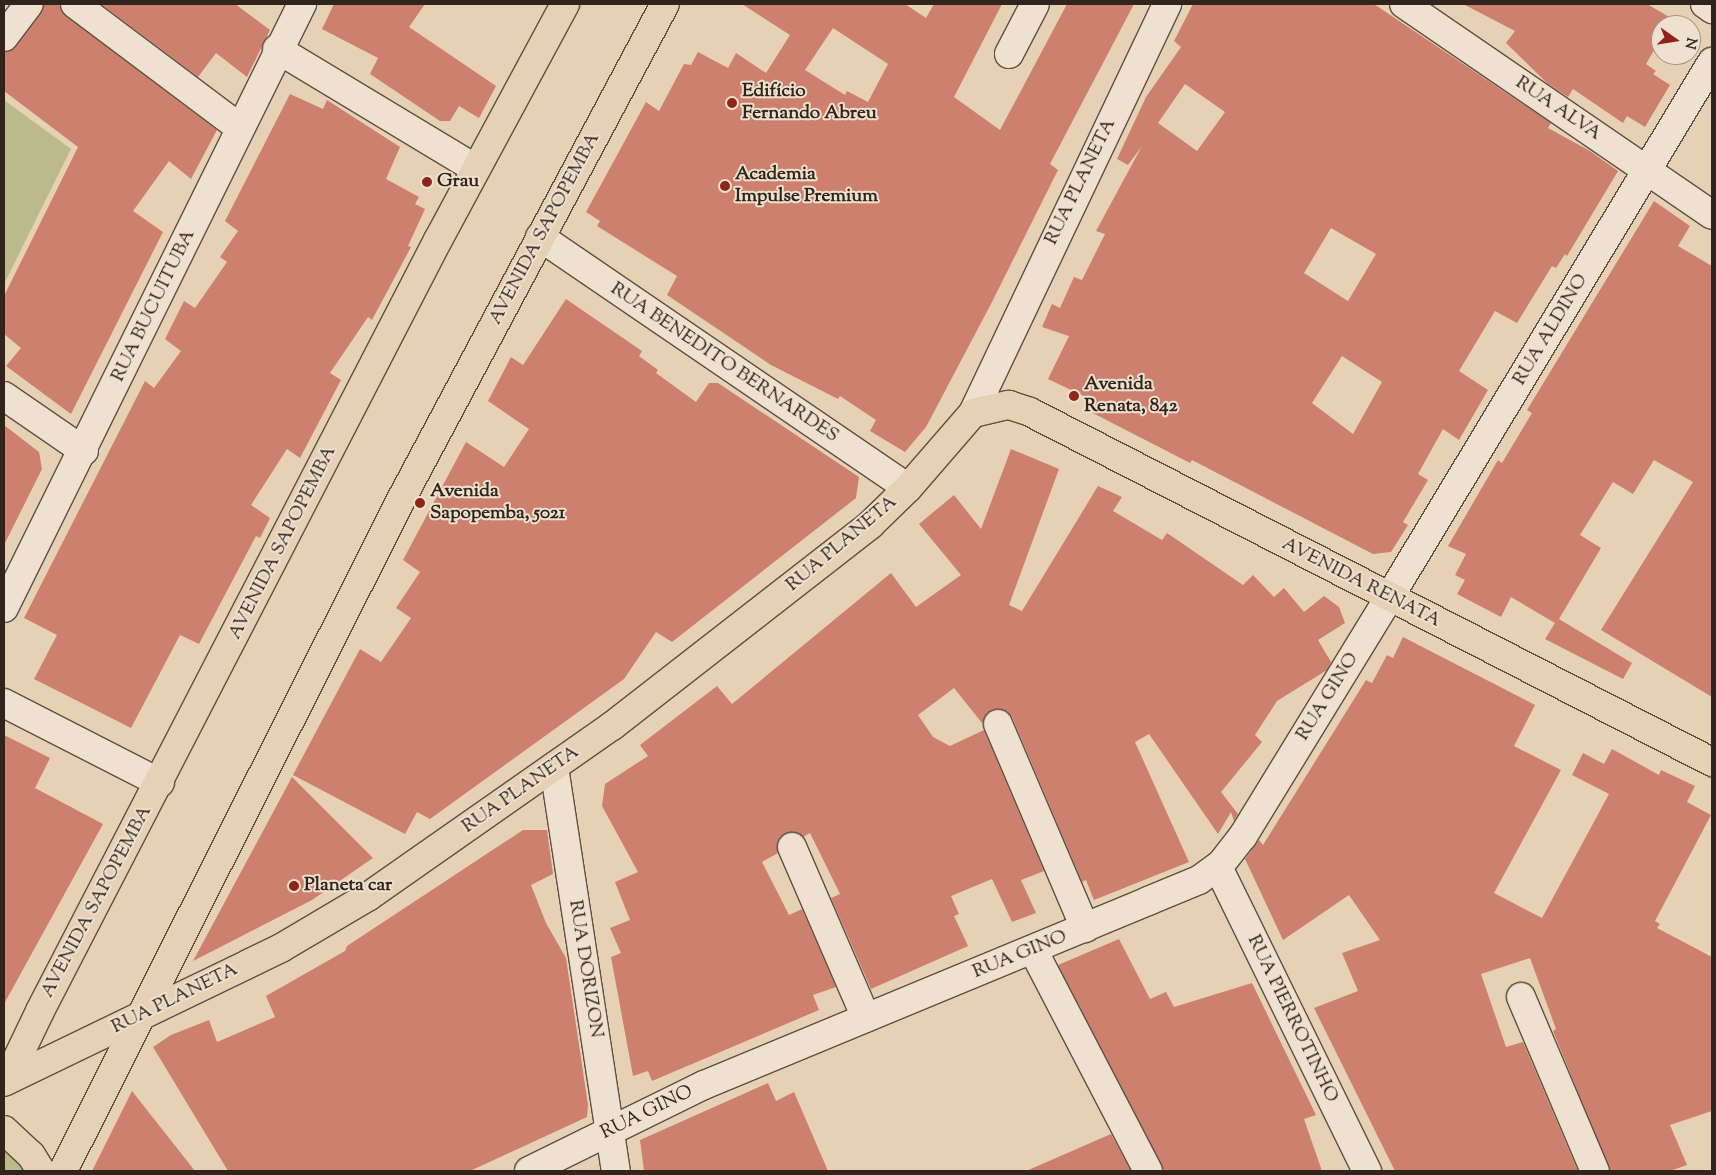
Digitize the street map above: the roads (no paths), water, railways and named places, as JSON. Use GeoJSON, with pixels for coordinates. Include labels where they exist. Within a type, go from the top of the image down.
{"type":"FeatureCollection","features":[{"type":"Feature","properties":{"kind":"main road","name":"AVENIDA SAPOPEMBA"},"geometry":{"type":"LineString","coordinates":[[6,1081],[40,1010],[160,783],[476,169],[565,4]]}},
{"type":"Feature","properties":{"kind":"main road","name":"AVENIDA SAPOPEMBA"},"geometry":{"type":"LineString","coordinates":[[63,1171],[169,956],[404,494],[665,4]]}},
{"type":"Feature","properties":{"kind":"main road","name":"AVENIDA RENATA"},"geometry":{"type":"LineString","coordinates":[[1009,405],[1030,412],[1389,598],[1712,762]]}},
{"type":"Feature","properties":{"kind":"main road"},"geometry":{"type":"LineString","coordinates":[[973,413],[1009,405]]}},
{"type":"Feature","properties":{"kind":"main road","name":"RUA PLANETA"},"geometry":{"type":"LineString","coordinates":[[6,1081],[281,948],[370,896],[554,767],[870,525],[908,488],[973,413]]}},
{"type":"Feature","properties":{"kind":"main road"},"geometry":{"type":"LineString","coordinates":[[169,956],[172,980],[182,986],[198,987]]}},
{"type":"Feature","properties":{"kind":"main road"},"geometry":{"type":"LineString","coordinates":[[4,1130],[31,1155],[41,1171]]}},
{"type":"Feature","properties":{"kind":"street"},"geometry":{"type":"LineString","coordinates":[[4,37],[29,4]]}},
{"type":"Feature","properties":{"kind":"street"},"geometry":{"type":"LineString","coordinates":[[75,4],[240,128]]}},
{"type":"Feature","properties":{"kind":"street"},"geometry":{"type":"LineString","coordinates":[[1009,54],[1035,4]]}},
{"type":"Feature","properties":{"kind":"street","name":"RUA PLANETA"},"geometry":{"type":"LineString","coordinates":[[973,413],[999,362],[1024,302],[1167,4]]}},
{"type":"Feature","properties":{"kind":"street","name":"RUA ALVA"},"geometry":{"type":"LineString","coordinates":[[1404,4],[1712,215]]}},
{"type":"Feature","properties":{"kind":"street"},"geometry":{"type":"LineString","coordinates":[[1705,4],[1712,9]]}},
{"type":"Feature","properties":{"kind":"street","name":"RUA BUCUITUBA"},"geometry":{"type":"LineString","coordinates":[[4,608],[84,451],[240,128],[296,6]]}},
{"type":"Feature","properties":{"kind":"street"},"geometry":{"type":"LineString","coordinates":[[277,49],[476,169]]}},
{"type":"Feature","properties":{"kind":"street","name":"RUA ALDINO"},"geometry":{"type":"LineString","coordinates":[[1389,598],[1712,62]]}},
{"type":"Feature","properties":{"kind":"street","name":"RUA BENEDITO BERNARDES"},"geometry":{"type":"LineString","coordinates":[[540,237],[908,488]]}},
{"type":"Feature","properties":{"kind":"street"},"geometry":{"type":"LineString","coordinates":[[999,362],[1009,405]]}},
{"type":"Feature","properties":{"kind":"street"},"geometry":{"type":"LineString","coordinates":[[4,396],[84,451]]}},
{"type":"Feature","properties":{"kind":"street","name":"RUA GINO"},"geometry":{"type":"LineString","coordinates":[[529,1171],[704,1085],[1199,880],[1218,867],[1243,836],[1389,598]]}},
{"type":"Feature","properties":{"kind":"street"},"geometry":{"type":"LineString","coordinates":[[4,703],[160,783]]}},
{"type":"Feature","properties":{"kind":"street"},"geometry":{"type":"LineString","coordinates":[[998,724],[1085,928]]}},
{"type":"Feature","properties":{"kind":"street","name":"RUA DORIZON"},"geometry":{"type":"LineString","coordinates":[[554,767],[616,1171]]}},
{"type":"Feature","properties":{"kind":"street"},"geometry":{"type":"LineString","coordinates":[[792,847],[866,1018]]}},
{"type":"Feature","properties":{"kind":"street","name":"RUA PIERROTINHO"},"geometry":{"type":"LineString","coordinates":[[1218,867],[1368,1171]]}},
{"type":"Feature","properties":{"kind":"street"},"geometry":{"type":"LineString","coordinates":[[1033,950],[1148,1171]]}},
{"type":"Feature","properties":{"kind":"street"},"geometry":{"type":"LineString","coordinates":[[1521,997],[1595,1171]]}},
{"type":"Feature","properties":{"kind":"place","name":"Edifício Fernando Abreu"},"geometry":{"type":"Point","coordinates":[732,103]}},
{"type":"Feature","properties":{"kind":"place","name":"Grau"},"geometry":{"type":"Point","coordinates":[427,182]}},
{"type":"Feature","properties":{"kind":"place","name":"Academia Impulse Premium"},"geometry":{"type":"Point","coordinates":[725,186]}},
{"type":"Feature","properties":{"kind":"place","name":"Avenida Renata, 842"},"geometry":{"type":"Point","coordinates":[1074,396]}},
{"type":"Feature","properties":{"kind":"place","name":"Avenida Sapopemba, 5021"},"geometry":{"type":"Point","coordinates":[420,503]}},
{"type":"Feature","properties":{"kind":"place","name":"Planeta car"},"geometry":{"type":"Point","coordinates":[294,886]}}]}
